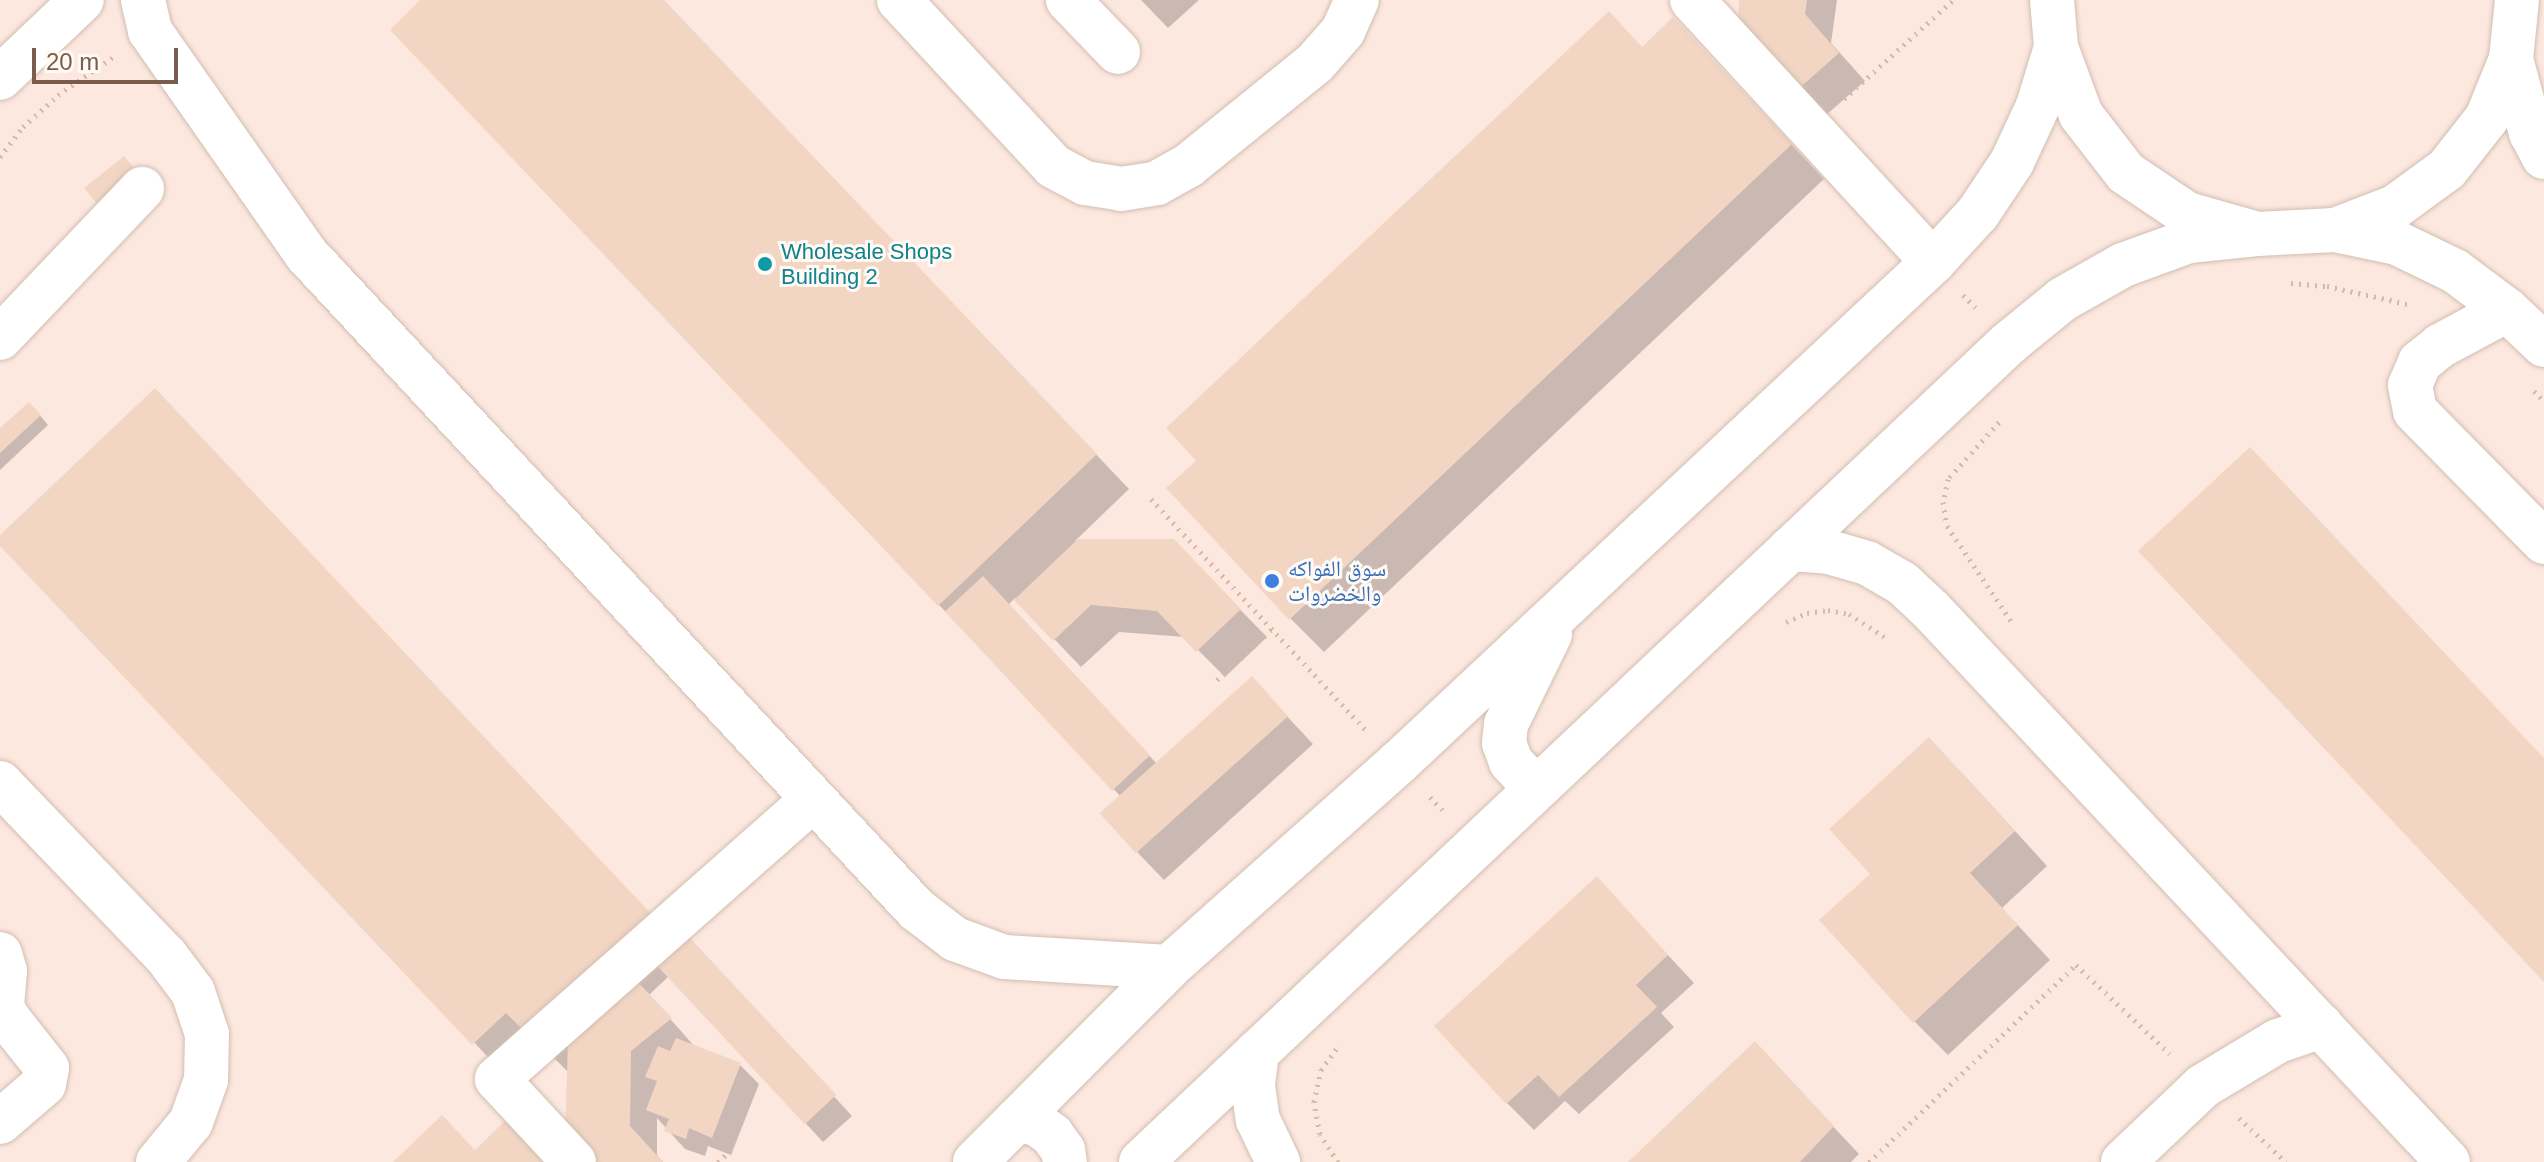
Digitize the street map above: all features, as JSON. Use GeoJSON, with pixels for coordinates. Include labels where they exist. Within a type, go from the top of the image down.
{"type":"FeatureCollection","features":[{"type":"Feature","properties":{"kind":"street"},"geometry":{"type":"LineString","coordinates":[[0,78],[82,0]]}},
{"type":"Feature","properties":{"kind":"street"},"geometry":{"type":"LineString","coordinates":[[899,0],[1053,166],[1085,183],[1121,189],[1157,183],[1189,165],[1315,63],[1343,31],[1357,0]]}},
{"type":"Feature","properties":{"kind":"street"},"geometry":{"type":"LineString","coordinates":[[1068,0],[1118,52]]}},
{"type":"Feature","properties":{"kind":"street"},"geometry":{"type":"LineString","coordinates":[[1692,0],[1933,262]]}},
{"type":"Feature","properties":{"kind":"street"},"geometry":{"type":"LineString","coordinates":[[2052,0],[2056,47],[2081,115],[2126,173],[2187,214],[2257,234]]}},
{"type":"Feature","properties":{"kind":"street"},"geometry":{"type":"LineString","coordinates":[[2335,230],[2395,207],[2447,169],[2487,118],[2511,59],[2517,0]]}},
{"type":"Feature","properties":{"kind":"street"},"geometry":{"type":"LineString","coordinates":[[147,15],[307,255],[916,909],[955,939],[1004,957],[1169,967]]}},
{"type":"Feature","properties":{"kind":"street"},"geometry":{"type":"LineString","coordinates":[[975,1162],[1169,967],[1397,764],[1933,262],[1978,213],[2012,162],[2038,106],[2056,47]]}},
{"type":"Feature","properties":{"kind":"street"},"geometry":{"type":"LineString","coordinates":[[2511,59],[2531,133],[2544,157]]}},
{"type":"Feature","properties":{"kind":"street"},"geometry":{"type":"LineString","coordinates":[[0,338],[142,189]]}},
{"type":"Feature","properties":{"kind":"street"},"geometry":{"type":"LineString","coordinates":[[1141,1162],[2009,343],[2063,299],[2123,265],[2189,241],[2335,230],[2397,243],[2455,271],[2507,310],[2544,345]]}},
{"type":"Feature","properties":{"kind":"street"},"geometry":{"type":"LineString","coordinates":[[2507,310],[2440,346],[2420,362],[2410,385],[2415,411],[2544,542]]}},
{"type":"Feature","properties":{"kind":"street"},"geometry":{"type":"LineString","coordinates":[[1790,549],[1829,552],[1867,563],[1902,583],[2448,1162]]}},
{"type":"Feature","properties":{"kind":"street"},"geometry":{"type":"LineString","coordinates":[[1541,784],[1524,776],[1511,762],[1504,743],[1506,724],[1561,610]]}},
{"type":"Feature","properties":{"kind":"street"},"geometry":{"type":"LineString","coordinates":[[0,783],[166,956],[193,992],[207,1034],[206,1080],[191,1122],[158,1162]]}},
{"type":"Feature","properties":{"kind":"street"},"geometry":{"type":"LineString","coordinates":[[574,1162],[497,1079],[813,799]]}},
{"type":"Feature","properties":{"kind":"street"},"geometry":{"type":"LineString","coordinates":[[0,954],[5,971],[2,1007],[9,1020],[43,1060],[47,1076],[44,1084],[0,1122]]}},
{"type":"Feature","properties":{"kind":"street"},"geometry":{"type":"LineString","coordinates":[[2123,1162],[2203,1086],[2278,1041],[2321,1026]]}},
{"type":"Feature","properties":{"kind":"street"},"geometry":{"type":"LineString","coordinates":[[1257,1052],[1253,1086],[1258,1120],[1278,1162]]}},
{"type":"Feature","properties":{"kind":"street"},"geometry":{"type":"LineString","coordinates":[[1017,1120],[1037,1124],[1052,1135],[1063,1150],[1065,1162]]}},
{"type":"Feature","properties":{"kind":"path"},"geometry":{"type":"LineString","coordinates":[[1810,129],[1953,0]]}},
{"type":"Feature","properties":{"kind":"path"},"geometry":{"type":"LineString","coordinates":[[0,157],[23,127],[147,15]]}},
{"type":"Feature","properties":{"kind":"path"},"geometry":{"type":"LineString","coordinates":[[1933,262],[2009,343]]}},
{"type":"Feature","properties":{"kind":"path"},"geometry":{"type":"LineString","coordinates":[[1151,499],[1476,845]]}},
{"type":"Feature","properties":{"kind":"path"},"geometry":{"type":"LineString","coordinates":[[1217,680],[1272,629]]}},
{"type":"Feature","properties":{"kind":"path"},"geometry":{"type":"LineString","coordinates":[[1869,1162],[2076,965],[2286,1162]]}},
{"type":"Feature","properties":{"kind":"path"},"geometry":{"type":"LineString","coordinates":[[718,1162],[735,1146]]}},
{"type":"Feature","properties":{"kind":"shaded area","name":"سوق الفواكه والخضروات"},"geometry":{"type":"Polygon","coordinates":[[[0,0],[2544,0],[2544,1162],[0,1162],[0,0]]]}},
{"type":"Feature","properties":{"kind":"building","name":"Wholesale Shops Building 2"},"geometry":{"type":"Polygon","coordinates":[[[420,0],[664,0],[1097,454],[938,606],[390,30],[420,0]]]}},
{"type":"Feature","properties":{"kind":"building"},"geometry":{"type":"Polygon","coordinates":[[[1739,0],[1807,0],[1805,14],[1839,53],[1796,91],[1738,24],[1739,0]]]}},
{"type":"Feature","properties":{"kind":"building"},"geometry":{"type":"Polygon","coordinates":[[[1609,11],[1642,47],[1673,17],[1792,144],[1289,620],[1166,488],[1196,461],[1166,428],[1609,11]]]}},
{"type":"Feature","properties":{"kind":"building"},"geometry":{"type":"Polygon","coordinates":[[[124,156],[137,172],[98,204],[84,188],[124,156]]]}},
{"type":"Feature","properties":{"kind":"building"},"geometry":{"type":"Polygon","coordinates":[[[155,388],[658,921],[533,1040],[506,1013],[472,1045],[0,546],[0,535],[155,388]]]}},
{"type":"Feature","properties":{"kind":"building"},"geometry":{"type":"Polygon","coordinates":[[[29,402],[41,415],[0,453],[0,428],[29,402]]]}},
{"type":"Feature","properties":{"kind":"building"},"geometry":{"type":"Polygon","coordinates":[[[2250,447],[2544,758],[2544,982],[2138,551],[2250,447]]]}},
{"type":"Feature","properties":{"kind":"building"},"geometry":{"type":"Polygon","coordinates":[[[1078,539],[1174,539],[1241,609],[1196,652],[1157,611],[1091,605],[1053,641],[1014,600],[1078,539]]]}},
{"type":"Feature","properties":{"kind":"building"},"geometry":{"type":"Polygon","coordinates":[[[983,576],[1150,755],[1112,791],[945,611],[983,576]]]}},
{"type":"Feature","properties":{"kind":"building"},"geometry":{"type":"Polygon","coordinates":[[[1252,676],[1288,716],[1136,853],[1100,813],[1252,676]]]}},
{"type":"Feature","properties":{"kind":"building"},"geometry":{"type":"Polygon","coordinates":[[[1929,737],[2015,831],[1970,873],[2018,925],[1913,1023],[1819,920],[1870,874],[1829,829],[1929,737]]]}},
{"type":"Feature","properties":{"kind":"building"},"geometry":{"type":"Polygon","coordinates":[[[1597,876],[1668,955],[1636,985],[1657,1007],[1559,1097],[1538,1075],[1506,1104],[1434,1026],[1597,876]]]}},
{"type":"Feature","properties":{"kind":"building"},"geometry":{"type":"Polygon","coordinates":[[[676,923],[836,1095],[805,1124],[645,952],[676,923]]]}},
{"type":"Feature","properties":{"kind":"building"},"geometry":{"type":"Polygon","coordinates":[[[631,975],[672,1018],[631,1051],[630,1126],[663,1162],[591,1162],[565,1135],[568,1040],[631,975]]]}},
{"type":"Feature","properties":{"kind":"building"},"geometry":{"type":"Polygon","coordinates":[[[676,1038],[741,1063],[712,1138],[689,1128],[686,1139],[664,1131],[669,1119],[646,1110],[657,1081],[645,1077],[658,1046],[670,1051],[676,1038]]]}},
{"type":"Feature","properties":{"kind":"building"},"geometry":{"type":"Polygon","coordinates":[[[1755,1041],[1834,1126],[1800,1162],[1628,1162],[1755,1041]]]}},
{"type":"Feature","properties":{"kind":"building"},"geometry":{"type":"Polygon","coordinates":[[[442,1115],[475,1150],[507,1119],[547,1162],[393,1162],[442,1115]]]}},
{"type":"Feature","properties":{"kind":"place","name":"Wholesale Shops Building 2"},"geometry":{"type":"Point","coordinates":[765,264]}},
{"type":"Feature","properties":{"kind":"place","name":"سوق الفواكه والخضروات"},"geometry":{"type":"Point","coordinates":[1272,581]}}]}
